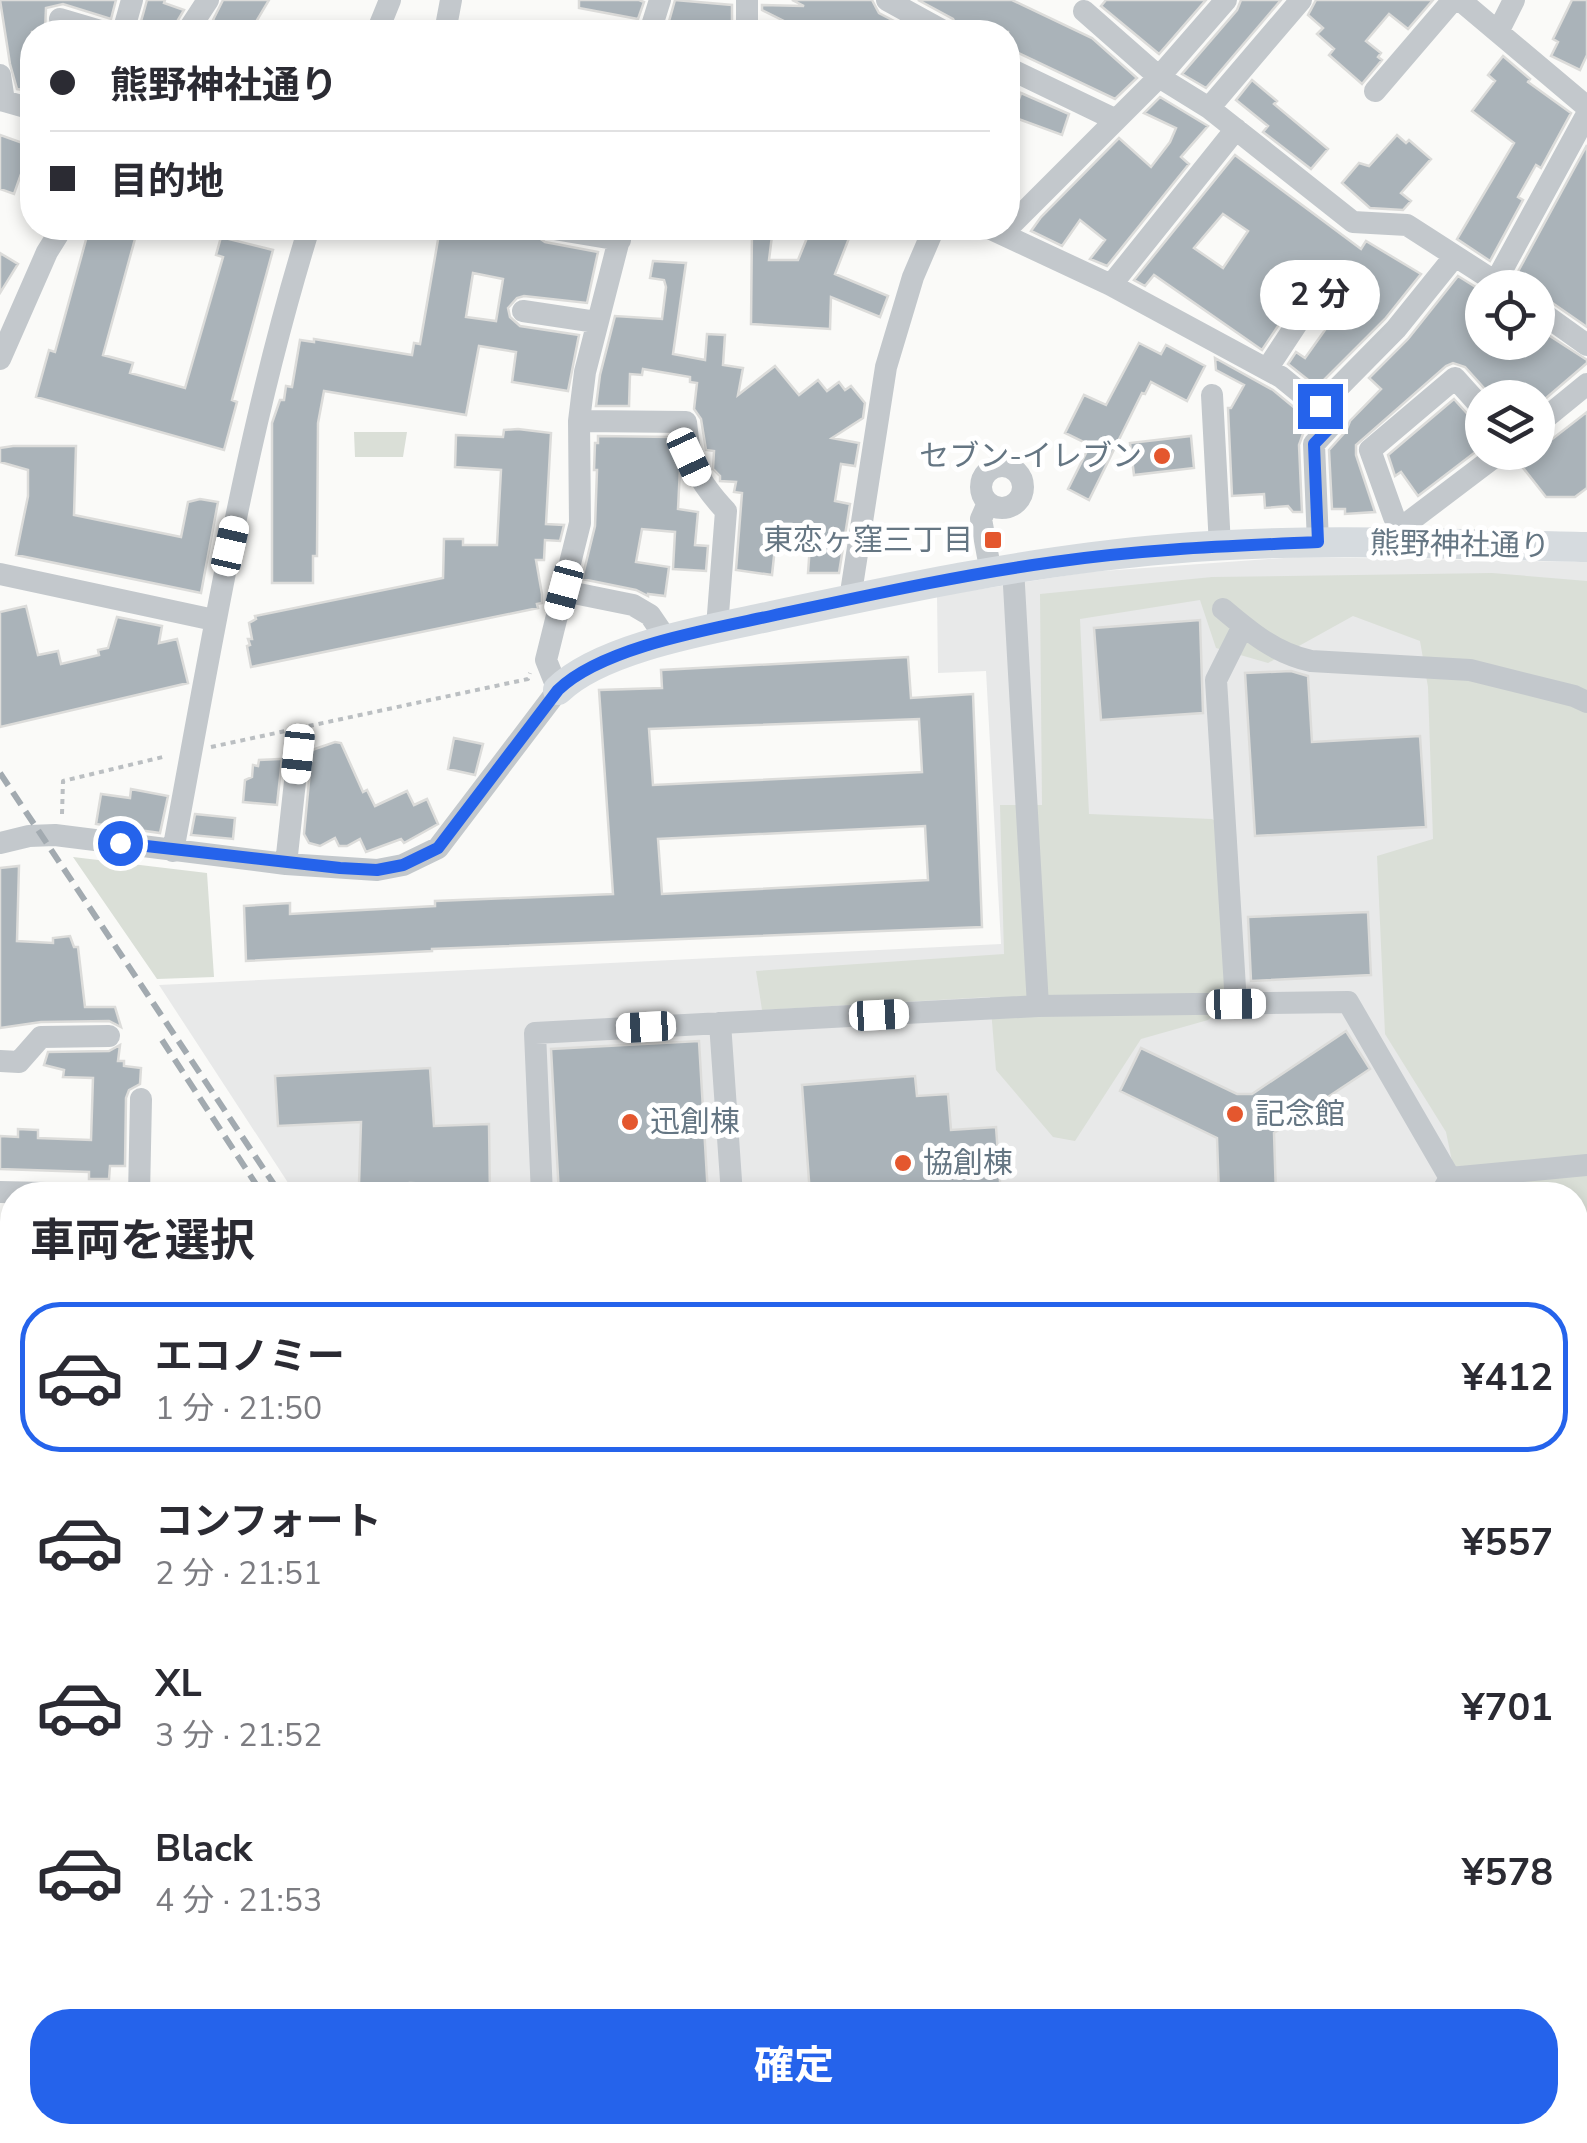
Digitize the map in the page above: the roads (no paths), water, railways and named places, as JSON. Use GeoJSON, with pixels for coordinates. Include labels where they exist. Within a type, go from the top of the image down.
{"type":"FeatureCollection","features":[{"type":"Feature","properties":{"kind":"main road","name":"熊野神社通り"},"geometry":{"type":"LineString","coordinates":[[558,690],[592,665],[667,640],[850,600],[1105,555],[1401,535],[1587,547]]}},
{"type":"Feature","properties":{"kind":"street"},"geometry":{"type":"LineString","coordinates":[[886,0],[907,20]]}},
{"type":"Feature","properties":{"kind":"street"},"geometry":{"type":"LineString","coordinates":[[1020,207],[1160,77],[1226,0]]}},
{"type":"Feature","properties":{"kind":"street"},"geometry":{"type":"LineString","coordinates":[[1209,108],[1301,0]]}},
{"type":"Feature","properties":{"kind":"street"},"geometry":{"type":"LineString","coordinates":[[1375,91],[1456,0],[1587,110],[1507,270]]}},
{"type":"Feature","properties":{"kind":"street"},"geometry":{"type":"LineString","coordinates":[[1498,32],[1514,0]]}},
{"type":"Feature","properties":{"kind":"street"},"geometry":{"type":"LineString","coordinates":[[1083,4],[1160,77],[1209,108],[1353,222],[1408,225],[1475,270]]}},
{"type":"Feature","properties":{"kind":"street"},"geometry":{"type":"LineString","coordinates":[[1020,74],[1114,119]]}},
{"type":"Feature","properties":{"kind":"street"},"geometry":{"type":"LineString","coordinates":[[0,75],[4,102],[20,106]]}},
{"type":"Feature","properties":{"kind":"street"},"geometry":{"type":"LineString","coordinates":[[1111,285],[1236,129]]}},
{"type":"Feature","properties":{"kind":"street"},"geometry":{"type":"LineString","coordinates":[[0,359],[8,320],[55,240]]}},
{"type":"Feature","properties":{"kind":"street"},"geometry":{"type":"LineString","coordinates":[[173,851],[214,620],[279,326],[305,240]]}},
{"type":"Feature","properties":{"kind":"street"},"geometry":{"type":"LineString","coordinates":[[558,690],[546,660],[580,523],[579,422],[585,372],[619,240]]}},
{"type":"Feature","properties":{"kind":"street"},"geometry":{"type":"LineString","coordinates":[[850,600],[886,367],[913,277],[929,240]]}},
{"type":"Feature","properties":{"kind":"street"},"geometry":{"type":"LineString","coordinates":[[1017,240],[1111,285],[1267,369],[1336,421],[1314,444],[1318,542]]}},
{"type":"Feature","properties":{"kind":"street"},"geometry":{"type":"LineString","coordinates":[[1320,406],[1396,329],[1454,258]]}},
{"type":"Feature","properties":{"kind":"street"},"geometry":{"type":"LineString","coordinates":[[523,311],[596,322]]}},
{"type":"Feature","properties":{"kind":"street"},"geometry":{"type":"LineString","coordinates":[[1267,369],[1298,322]]}},
{"type":"Feature","properties":{"kind":"street"},"geometry":{"type":"LineString","coordinates":[[1555,322],[1587,344]]}},
{"type":"Feature","properties":{"kind":"street"},"geometry":{"type":"LineString","coordinates":[[1465,390],[1454,378],[1370,450],[1401,535],[1479,470]]}},
{"type":"Feature","properties":{"kind":"street"},"geometry":{"type":"LineString","coordinates":[[1555,410],[1587,384]]}},
{"type":"Feature","properties":{"kind":"street"},"geometry":{"type":"LineString","coordinates":[[1212,395],[1220,546]]}},
{"type":"Feature","properties":{"kind":"street"},"geometry":{"type":"LineString","coordinates":[[579,422],[686,422],[689,457],[705,488],[726,511],[716,628]]}},
{"type":"Feature","properties":{"kind":"street"},"geometry":{"type":"LineString","coordinates":[[988,504],[981,519],[1002,571],[1038,1006]]}},
{"type":"Feature","properties":{"kind":"street"},"geometry":{"type":"LineString","coordinates":[[0,574],[214,620]]}},
{"type":"Feature","properties":{"kind":"street"},"geometry":{"type":"LineString","coordinates":[[564,590],[632,605],[650,615],[667,640]]}},
{"type":"Feature","properties":{"kind":"street"},"geometry":{"type":"LineString","coordinates":[[1222,608],[1260,640],[1289,656],[1311,662],[1470,670],[1587,702]]}},
{"type":"Feature","properties":{"kind":"street"},"geometry":{"type":"LineString","coordinates":[[1236,1004],[1216,680],[1242,626]]}},
{"type":"Feature","properties":{"kind":"street","name":"熊野神社通り"},"geometry":{"type":"LineString","coordinates":[[0,844],[28,836],[65,836],[286,864],[377,870],[423,858],[438,848],[558,690]]}},
{"type":"Feature","properties":{"kind":"street"},"geometry":{"type":"LineString","coordinates":[[286,864],[298,754]]}},
{"type":"Feature","properties":{"kind":"street"},"geometry":{"type":"LineString","coordinates":[[541,1182],[535,1033],[1038,1006],[1348,1002],[1443,1182]]}},
{"type":"Feature","properties":{"kind":"street"},"geometry":{"type":"LineString","coordinates":[[720,1023],[731,1182]]}},
{"type":"Feature","properties":{"kind":"street"},"geometry":{"type":"LineString","coordinates":[[0,1061],[19,1062],[41,1037],[109,1036]]}},
{"type":"Feature","properties":{"kind":"street"},"geometry":{"type":"LineString","coordinates":[[138,1182],[141,1099]]}},
{"type":"Feature","properties":{"kind":"street"},"geometry":{"type":"LineString","coordinates":[[1469,1182],[1587,1165]]}},
{"type":"Feature","properties":{"kind":"railway"},"geometry":{"type":"LineString","coordinates":[[0,773],[272,1182]]}},
{"type":"Feature","properties":{"kind":"railway"},"geometry":{"type":"LineString","coordinates":[[162,1040],[255,1182]]}},
{"type":"Feature","properties":{"kind":"place","name":"セブン-イレブン"},"geometry":{"type":"Point","coordinates":[1162,456]}},
{"type":"Feature","properties":{"kind":"place","name":"東恋ヶ窪三丁目"},"geometry":{"type":"Point","coordinates":[993,540]}},
{"type":"Feature","properties":{"kind":"place","name":"記念館"},"geometry":{"type":"Point","coordinates":[1235,1114]}},
{"type":"Feature","properties":{"kind":"place","name":"迅創棟"},"geometry":{"type":"Point","coordinates":[630,1122]}},
{"type":"Feature","properties":{"kind":"place","name":"協創棟"},"geometry":{"type":"Point","coordinates":[903,1163]}}]}
